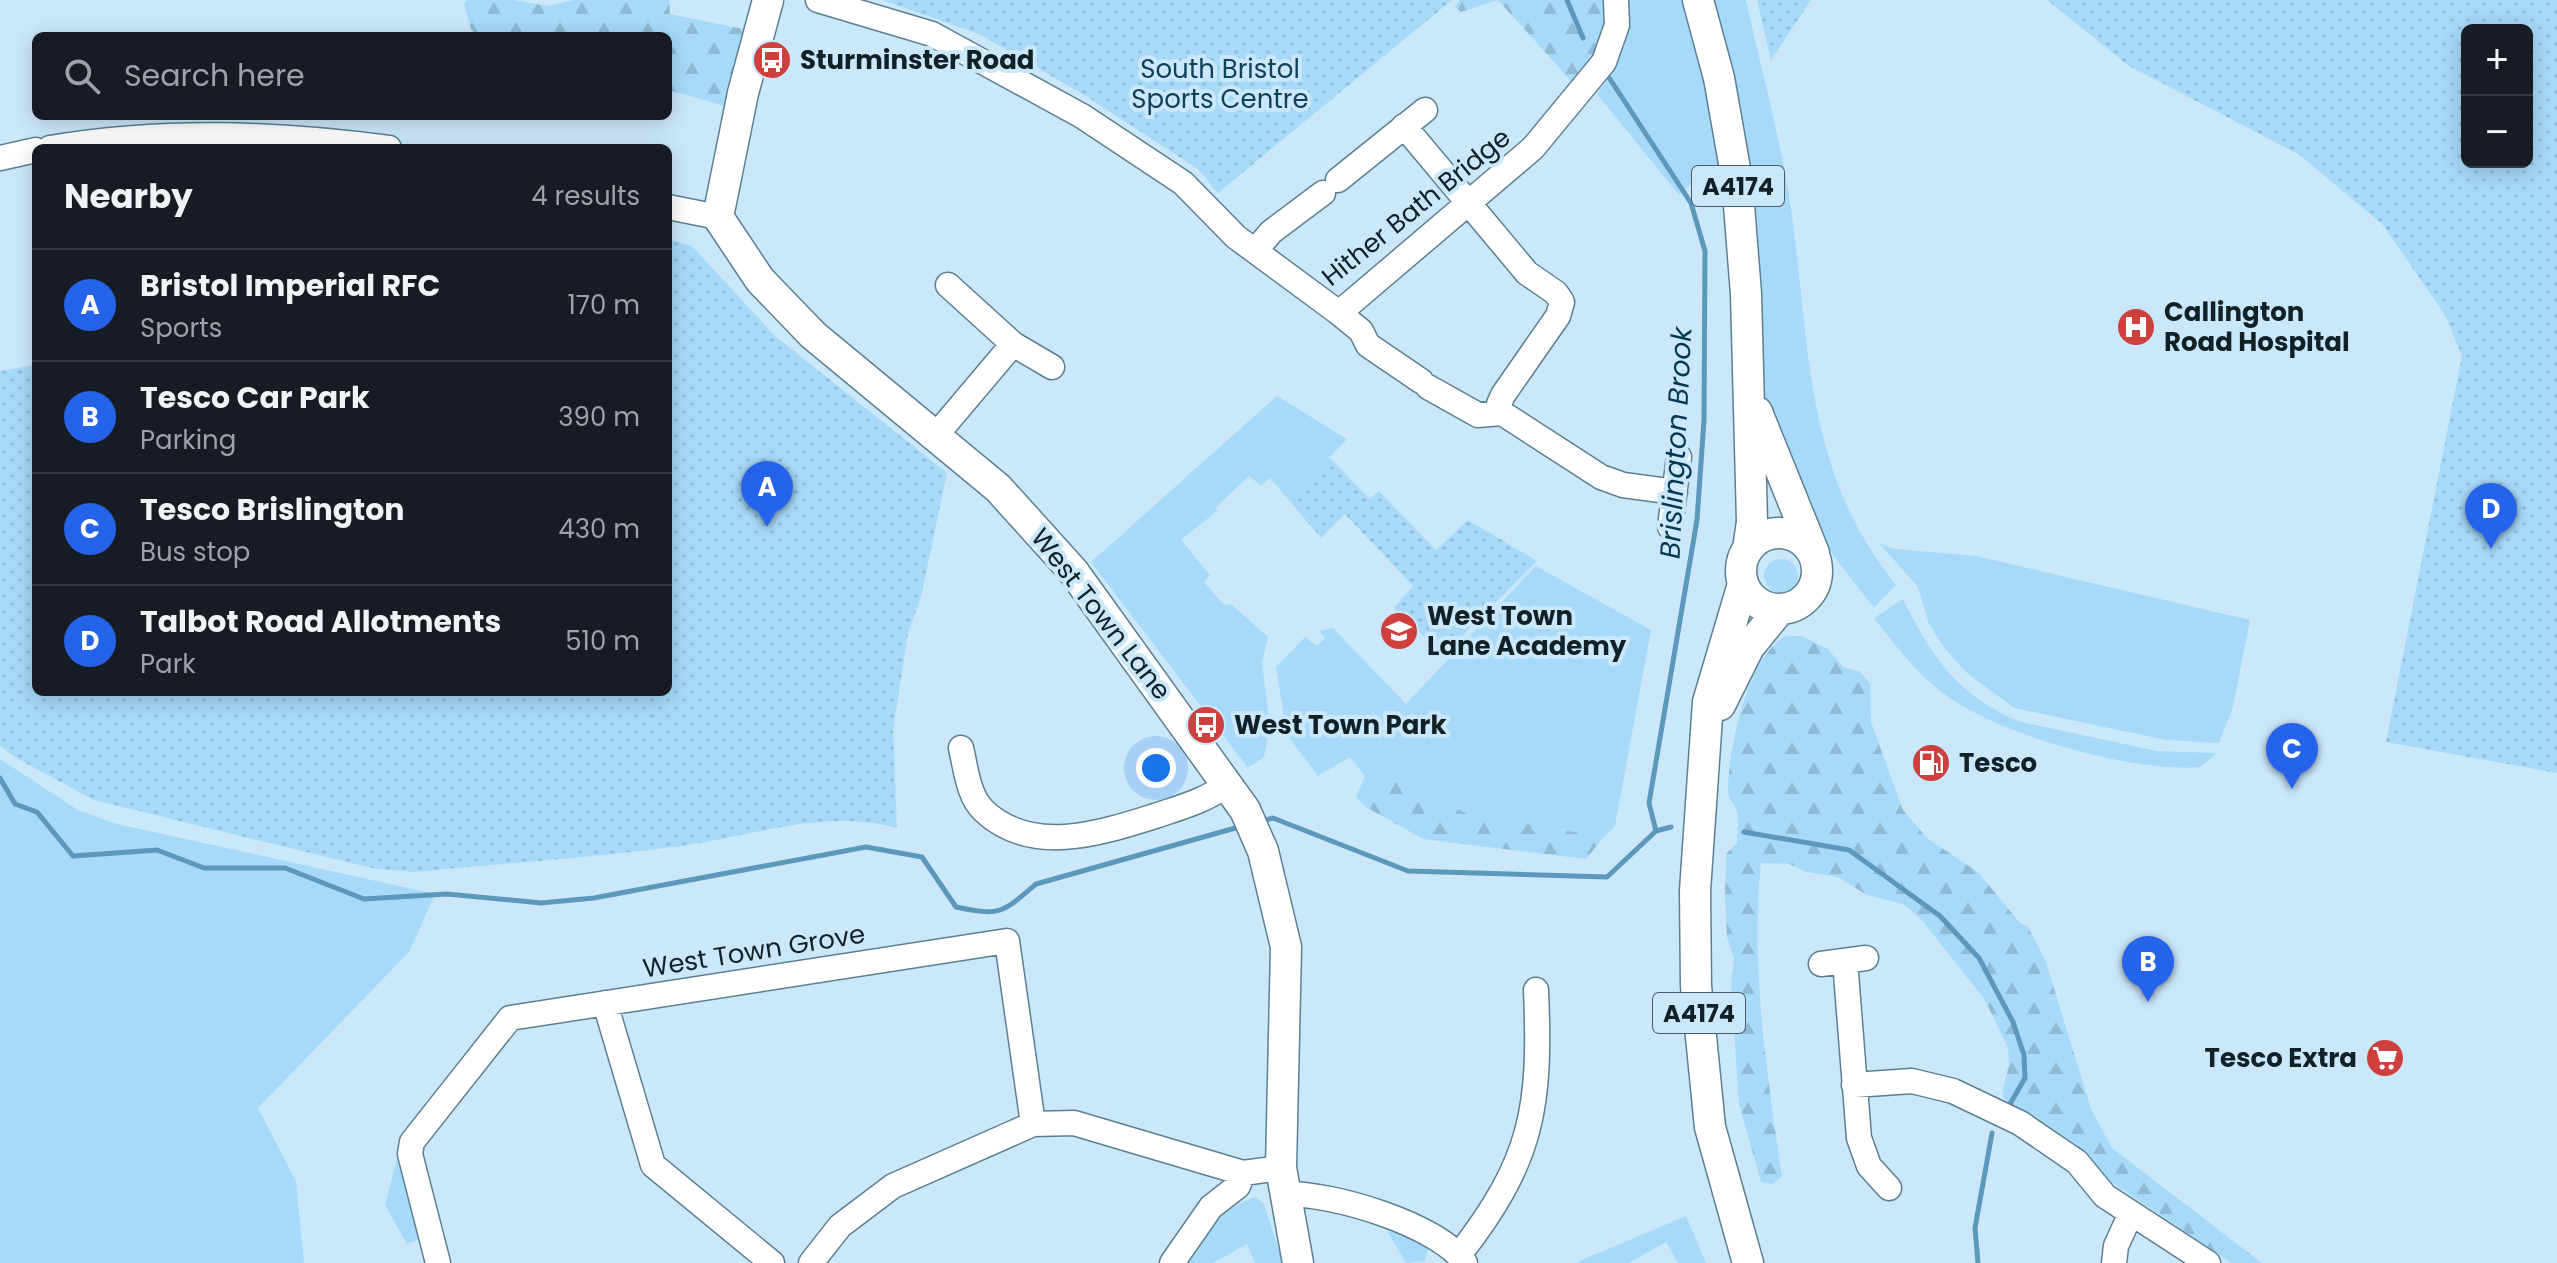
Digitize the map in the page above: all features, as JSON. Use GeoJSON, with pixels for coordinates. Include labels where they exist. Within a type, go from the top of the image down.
{"type":"FeatureCollection","features":[{"type":"Feature","properties":{"kind":"main road"},"geometry":{"type":"LineString","coordinates":[[718,217],[733,134],[768,0]]}},
{"type":"Feature","properties":{"kind":"main road","name":"A4174"},"geometry":{"type":"LineString","coordinates":[[1698,0],[1719,78],[1737,180],[1746,294],[1752,522],[1748,549],[1742,561],[1743,584],[1708,702],[1695,891],[1696,986],[1710,1127],[1748,1263]]}},
{"type":"Feature","properties":{"kind":"main road","name":"West Town Lane"},"geometry":{"type":"LineString","coordinates":[[718,217],[760,280],[813,335],[937,434],[998,488],[1073,571],[1245,810],[1272,879],[1286,947],[1283,1181],[1298,1263]]}},
{"type":"Feature","properties":{"kind":"main road","name":"A4174"},"geometry":{"type":"LineString","coordinates":[[1705,757],[1732,678],[1749,647],[1780,609],[1793,607],[1815,587],[1818,566],[1761,430],[1747,376]]}},
{"type":"Feature","properties":{"kind":"main road"},"geometry":{"type":"LineString","coordinates":[[1748,549],[1767,535],[1784,532],[1797,536],[1814,554]]}},
{"type":"Feature","properties":{"kind":"main road"},"geometry":{"type":"LineString","coordinates":[[1743,584],[1756,601],[1780,609]]}},
{"type":"Feature","properties":{"kind":"street","name":"Hither Bath Bridge"},"geometry":{"type":"LineString","coordinates":[[818,0],[932,34],[1082,116],[1183,183],[1236,237],[1339,313],[1533,148],[1604,62],[1617,25],[1616,0]]}},
{"type":"Feature","properties":{"kind":"street"},"geometry":{"type":"LineString","coordinates":[[1255,251],[1271,232],[1425,110]]}},
{"type":"Feature","properties":{"kind":"street"},"geometry":{"type":"LineString","coordinates":[[1404,126],[1527,273],[1556,293],[1562,302],[1558,316],[1503,395],[1499,404],[1502,413]]}},
{"type":"Feature","properties":{"kind":"street"},"geometry":{"type":"LineString","coordinates":[[95,144],[182,134],[257,133],[354,144]]}},
{"type":"Feature","properties":{"kind":"street"},"geometry":{"type":"LineString","coordinates":[[0,158],[32,151]]}},
{"type":"Feature","properties":{"kind":"street"},"geometry":{"type":"LineString","coordinates":[[672,208],[718,217]]}},
{"type":"Feature","properties":{"kind":"street"},"geometry":{"type":"LineString","coordinates":[[948,285],[1013,344],[1052,367]]}},
{"type":"Feature","properties":{"kind":"street"},"geometry":{"type":"LineString","coordinates":[[1339,313],[1361,331],[1368,345],[1478,415],[1502,413],[1601,477],[1623,485],[1675,492]]}},
{"type":"Feature","properties":{"kind":"street"},"geometry":{"type":"LineString","coordinates":[[937,434],[1013,344]]}},
{"type":"Feature","properties":{"kind":"street"},"geometry":{"type":"LineString","coordinates":[[1670,527],[1679,457]]}},
{"type":"Feature","properties":{"kind":"street"},"geometry":{"type":"LineString","coordinates":[[961,748],[971,792],[983,810],[1001,823],[1031,834],[1073,837],[1098,834],[1208,799],[1228,784]]}},
{"type":"Feature","properties":{"kind":"street","name":"West Town Grove"},"geometry":{"type":"LineString","coordinates":[[438,1263],[410,1154],[412,1142],[510,1018],[1007,941],[1033,1124]]}},
{"type":"Feature","properties":{"kind":"street"},"geometry":{"type":"LineString","coordinates":[[1844,961],[1859,1138],[1869,1166],[1889,1188]]}},
{"type":"Feature","properties":{"kind":"street"},"geometry":{"type":"LineString","coordinates":[[811,1263],[840,1226],[893,1186],[1033,1124],[1074,1123],[1243,1173],[1283,1181],[1310,1194],[1422,1228],[1462,1259],[1496,1208],[1518,1166],[1534,1109],[1538,1043],[1536,990]]}},
{"type":"Feature","properties":{"kind":"street"},"geometry":{"type":"LineString","coordinates":[[605,1003],[653,1165],[772,1263]]}},
{"type":"Feature","properties":{"kind":"street"},"geometry":{"type":"LineString","coordinates":[[1854,1085],[1912,1081],[1953,1091],[2020,1123],[2077,1162],[2105,1196],[2208,1263]]}},
{"type":"Feature","properties":{"kind":"street"},"geometry":{"type":"LineString","coordinates":[[1172,1263],[1211,1207],[1238,1186],[1243,1173]]}},
{"type":"Feature","properties":{"kind":"street"},"geometry":{"type":"LineString","coordinates":[[2114,1263],[2116,1246],[2131,1213]]}},
{"type":"Feature","properties":{"kind":"green space"},"geometry":{"type":"Polygon","coordinates":[[[467,0],[513,0],[548,6],[573,0],[669,0],[670,14],[743,29],[725,106],[672,91],[672,32],[474,32],[464,4],[467,0]]]}},
{"type":"Feature","properties":{"kind":"green space","name":"South Bristol Sports Centre"},"geometry":{"type":"Polygon","coordinates":[[[882,0],[1452,0],[1218,193],[1198,169],[1084,95],[979,34],[882,0]]]}},
{"type":"Feature","properties":{"kind":"green space"},"geometry":{"type":"Polygon","coordinates":[[[1459,0],[1498,0],[1461,12],[1455,7],[1459,0]]]}},
{"type":"Feature","properties":{"kind":"green space"},"geometry":{"type":"Polygon","coordinates":[[[1498,0],[1609,0],[1609,12],[1599,45],[1572,82],[1498,0]]]}},
{"type":"Feature","properties":{"kind":"green space"},"geometry":{"type":"Polygon","coordinates":[[[1629,0],[1688,0],[1723,179],[1693,183],[1679,195],[1597,94],[1623,50],[1629,26],[1629,0]]]}},
{"type":"Feature","properties":{"kind":"green space"},"geometry":{"type":"Polygon","coordinates":[[[1707,0],[1746,0],[1787,183],[1808,358],[1827,452],[1843,497],[1866,541],[1896,585],[1874,608],[1830,551],[1786,461],[1760,389],[1707,0]]]}},
{"type":"Feature","properties":{"kind":"green space"},"geometry":{"type":"Polygon","coordinates":[[[1757,0],[1811,0],[1771,60],[1757,0]]]}},
{"type":"Feature","properties":{"kind":"green space"},"geometry":{"type":"Polygon","coordinates":[[[2047,0],[2557,0],[2557,773],[2386,742],[2462,356],[2445,315],[2383,225],[2300,155],[2129,66],[2047,0]]]}},
{"type":"Feature","properties":{"kind":"green space"},"geometry":{"type":"Polygon","coordinates":[[[672,240],[692,246],[775,336],[947,473],[921,597],[908,633],[893,730],[897,828],[843,821],[816,822],[681,846],[415,872],[376,869],[94,800],[0,746],[0,371],[32,366],[32,696],[672,696],[672,240]]]}},
{"type":"Feature","properties":{"kind":"green space"},"geometry":{"type":"Polygon","coordinates":[[[1277,396],[1347,439],[1288,499],[1270,478],[1261,486],[1249,476],[1215,508],[1217,511],[1181,540],[1210,575],[1204,582],[1224,605],[1231,604],[1268,637],[1262,663],[1270,727],[1264,757],[1248,768],[1091,562],[1277,396]]]}},
{"type":"Feature","properties":{"kind":"green space"},"geometry":{"type":"Polygon","coordinates":[[[1329,457],[1370,499],[1379,491],[1436,550],[1468,520],[1537,561],[1443,655],[1394,608],[1413,586],[1345,514],[1321,538],[1288,499],[1329,457]]]}},
{"type":"Feature","properties":{"kind":"green space"},"geometry":{"type":"Polygon","coordinates":[[[1879,543],[1895,549],[1976,556],[2250,620],[2233,707],[2219,743],[2166,740],[2014,708],[1967,673],[1945,649],[1929,624],[1918,587],[1879,543]]]}},
{"type":"Feature","properties":{"kind":"green space"},"geometry":{"type":"Polygon","coordinates":[[[1781,559],[1793,564],[1798,576],[1793,588],[1781,593],[1769,588],[1764,576],[1769,564],[1781,559]]]}},
{"type":"Feature","properties":{"kind":"green space"},"geometry":{"type":"Polygon","coordinates":[[[1536,566],[1651,630],[1615,826],[1604,837],[1470,815],[1403,783],[1375,775],[1364,806],[1356,797],[1365,776],[1350,757],[1318,776],[1287,735],[1276,667],[1305,637],[1317,646],[1325,638],[1319,631],[1333,628],[1406,704],[1536,566]]]}},
{"type":"Feature","properties":{"kind":"green space"},"geometry":{"type":"Polygon","coordinates":[[[1903,599],[1936,657],[1949,673],[1980,701],[1999,712],[2021,722],[2157,751],[2217,753],[2201,767],[2142,764],[2071,749],[2002,726],[1973,712],[1929,681],[1874,618],[1903,599]]]}},
{"type":"Feature","properties":{"kind":"green space"},"geometry":{"type":"Polygon","coordinates":[[[1786,636],[1801,636],[1828,649],[1844,668],[1859,671],[1870,683],[1871,722],[1903,810],[1927,838],[1978,872],[2020,923],[2028,927],[2045,959],[2091,1109],[2112,1148],[2262,1263],[2232,1263],[2111,1182],[2077,1145],[2035,1116],[2006,1103],[2002,1094],[2009,1065],[2008,1048],[1985,1000],[1921,919],[1903,904],[1867,895],[1838,877],[1807,872],[1789,864],[1761,863],[1759,981],[1782,1176],[1773,1184],[1761,1182],[1739,1104],[1731,983],[1734,959],[1727,937],[1725,897],[1726,854],[1737,843],[1738,818],[1728,788],[1732,749],[1751,682],[1761,662],[1786,636]]]}},
{"type":"Feature","properties":{"kind":"green space"},"geometry":{"type":"Polygon","coordinates":[[[0,759],[78,810],[113,823],[435,894],[409,952],[258,1108],[296,1181],[304,1263],[0,1263],[0,759]]]}},
{"type":"Feature","properties":{"kind":"green space"},"geometry":{"type":"Polygon","coordinates":[[[1375,775],[1403,783],[1470,815],[1604,837],[1586,859],[1423,839],[1364,806],[1375,775]]]}},
{"type":"Feature","properties":{"kind":"green space"},"geometry":{"type":"Polygon","coordinates":[[[399,1150],[421,1238],[407,1244],[385,1205],[399,1150]]]}},
{"type":"Feature","properties":{"kind":"green space"},"geometry":{"type":"Polygon","coordinates":[[[1255,1197],[1264,1204],[1283,1263],[1255,1263],[1247,1244],[1213,1263],[1187,1263],[1223,1215],[1255,1197]]]}},
{"type":"Feature","properties":{"kind":"green space"},"geometry":{"type":"Polygon","coordinates":[[[1686,1216],[1706,1263],[1678,1263],[1666,1242],[1629,1263],[1575,1263],[1686,1216]]]}},
{"type":"Feature","properties":{"kind":"green space"},"geometry":{"type":"Polygon","coordinates":[[[1385,1227],[1431,1238],[1425,1261],[1406,1263],[1385,1227]]]}},
{"type":"Feature","properties":{"kind":"waterway","name":"Brislington Brook"},"geometry":{"type":"LineString","coordinates":[[1567,0],[1583,38]]}},
{"type":"Feature","properties":{"kind":"waterway","name":"Brislington Brook"},"geometry":{"type":"LineString","coordinates":[[1610,79],[1691,203],[1705,251],[1704,420],[1697,520],[1649,803],[1656,831]]}},
{"type":"Feature","properties":{"kind":"waterway"},"geometry":{"type":"LineString","coordinates":[[0,778],[15,804],[37,812],[73,856],[157,850],[204,868],[285,868],[364,899],[447,894],[541,903],[594,898],[866,847],[922,857],[956,907],[991,912],[1007,907],[1036,884],[1239,827]]}},
{"type":"Feature","properties":{"kind":"waterway","name":"Brislington Brook"},"geometry":{"type":"LineString","coordinates":[[1261,821],[1273,818],[1408,871],[1607,877],[1656,831],[1671,827]]}},
{"type":"Feature","properties":{"kind":"waterway","name":"Brislington Brook"},"geometry":{"type":"LineString","coordinates":[[1744,832],[1849,850],[1940,916],[1979,958],[2013,1022],[2024,1055],[2025,1078],[2010,1104]]}},
{"type":"Feature","properties":{"kind":"waterway","name":"Brislington Brook"},"geometry":{"type":"LineString","coordinates":[[1978,1263],[1975,1228],[1992,1133]]}},
{"type":"Feature","properties":{"kind":"place","name":"Sturminster Road"},"geometry":{"type":"Point","coordinates":[772,60]}},
{"type":"Feature","properties":{"kind":"place","name":"Callington Road Hospital"},"geometry":{"type":"Point","coordinates":[2136,327]}},
{"type":"Feature","properties":{"kind":"place","name":"Bristol Imperial RFC"},"geometry":{"type":"Point","coordinates":[767,527]}},
{"type":"Feature","properties":{"kind":"place","name":"Talbot Road Allotments"},"geometry":{"type":"Point","coordinates":[2491,549]}},
{"type":"Feature","properties":{"kind":"place","name":"West Town Lane Academy"},"geometry":{"type":"Point","coordinates":[1399,631]}},
{"type":"Feature","properties":{"kind":"place","name":"West Town Park"},"geometry":{"type":"Point","coordinates":[1206,725]}},
{"type":"Feature","properties":{"kind":"place","name":"Tesco"},"geometry":{"type":"Point","coordinates":[1931,763]}},
{"type":"Feature","properties":{"kind":"place","name":"Tesco Brislington"},"geometry":{"type":"Point","coordinates":[2292,789]}},
{"type":"Feature","properties":{"kind":"place","name":"Tesco Car Park"},"geometry":{"type":"Point","coordinates":[2148,1002]}},
{"type":"Feature","properties":{"kind":"place","name":"Tesco Extra"},"geometry":{"type":"Point","coordinates":[2385,1058]}}]}
